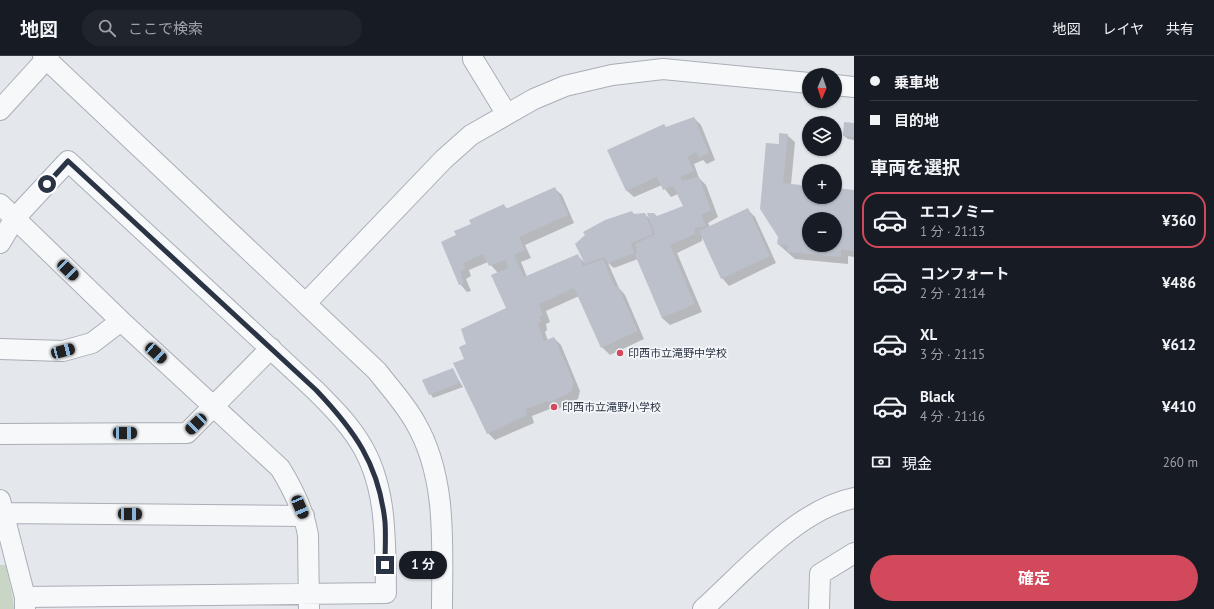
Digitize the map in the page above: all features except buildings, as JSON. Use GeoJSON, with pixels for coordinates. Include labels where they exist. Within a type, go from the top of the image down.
{"type":"FeatureCollection","features":[{"type":"Feature","properties":{"kind":"street"},"geometry":{"type":"LineString","coordinates":[[473,56],[473,59],[506,113]]}},
{"type":"Feature","properties":{"kind":"street"},"geometry":{"type":"LineString","coordinates":[[0,110],[46,57],[377,371],[416,423],[426,443],[435,474],[442,515],[442,609]]}},
{"type":"Feature","properties":{"kind":"street"},"geometry":{"type":"LineString","coordinates":[[306,303],[444,160],[471,135],[506,113],[534,99],[565,86],[612,75],[663,69],[802,81]]}},
{"type":"Feature","properties":{"kind":"street"},"geometry":{"type":"LineString","coordinates":[[842,86],[854,87]]}},
{"type":"Feature","properties":{"kind":"street"},"geometry":{"type":"LineString","coordinates":[[0,243],[15,218],[68,161],[271,348],[334,410],[360,442],[372,468],[381,498],[385,522],[386,593],[309,601],[25,603],[2,506],[304,516]]}},
{"type":"Feature","properties":{"kind":"street"},"geometry":{"type":"LineString","coordinates":[[0,204],[121,321],[280,468],[291,485],[304,516],[308,535],[309,601]]}},
{"type":"Feature","properties":{"kind":"street"},"geometry":{"type":"LineString","coordinates":[[0,349],[63,351],[92,343],[121,321]]}},
{"type":"Feature","properties":{"kind":"street"},"geometry":{"type":"LineString","coordinates":[[0,434],[187,433],[271,348]]}},
{"type":"Feature","properties":{"kind":"street"},"geometry":{"type":"LineString","coordinates":[[703,609],[785,534],[804,519],[839,501],[854,498]]}},
{"type":"Feature","properties":{"kind":"street"},"geometry":{"type":"LineString","coordinates":[[819,609],[820,574],[854,553]]}},
{"type":"Feature","properties":{"kind":"green space"},"geometry":{"type":"Polygon","coordinates":[[[0,565],[6,565],[14,609],[0,609],[0,565]]]}},
{"type":"Feature","properties":{"kind":"place","name":"印西市立滝野中学校"},"geometry":{"type":"Point","coordinates":[620,353]}},
{"type":"Feature","properties":{"kind":"place","name":"印西市立滝野小学校"},"geometry":{"type":"Point","coordinates":[554,407]}},
{"type":"Feature","properties":{"kind":"route"},"geometry":{"type":"LineString","coordinates":[[47,184],[68,161],[316,390],[339,415],[360,442],[372,468],[381,498],[385,522],[385,565]]}}]}
